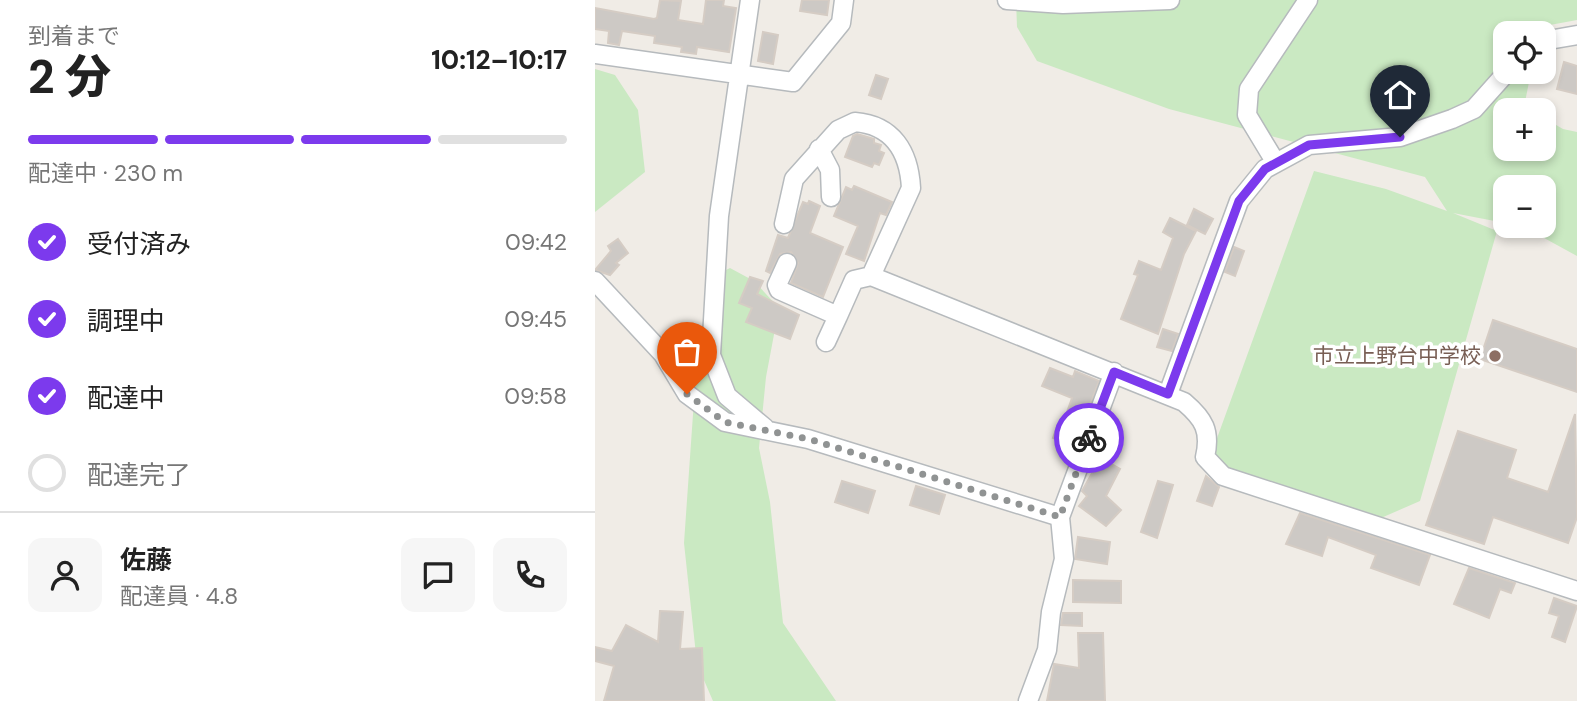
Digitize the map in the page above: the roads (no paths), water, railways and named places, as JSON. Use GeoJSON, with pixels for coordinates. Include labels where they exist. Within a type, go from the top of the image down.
{"type":"FeatureCollection","features":[{"type":"Feature","properties":{"kind":"street"},"geometry":{"type":"LineString","coordinates":[[750,0],[719,216],[711,355],[727,396],[765,428]]}},
{"type":"Feature","properties":{"kind":"street"},"geometry":{"type":"LineString","coordinates":[[595,54],[793,82],[841,23],[844,0]]}},
{"type":"Feature","properties":{"kind":"street"},"geometry":{"type":"LineString","coordinates":[[1007,0],[1063,4],[1170,0]]}},
{"type":"Feature","properties":{"kind":"street"},"geometry":{"type":"LineString","coordinates":[[1276,163],[1247,115],[1249,89],[1308,0]]}},
{"type":"Feature","properties":{"kind":"street"},"geometry":{"type":"LineString","coordinates":[[1556,39],[1577,35]]}},
{"type":"Feature","properties":{"kind":"street"},"geometry":{"type":"LineString","coordinates":[[1168,394],[1239,201],[1265,169],[1309,145],[1400,137],[1452,119],[1474,109],[1496,84]]}},
{"type":"Feature","properties":{"kind":"street"},"geometry":{"type":"LineString","coordinates":[[784,224],[794,179],[819,149],[848,124],[865,123],[895,138],[907,159],[911,188],[870,276]]}},
{"type":"Feature","properties":{"kind":"street"},"geometry":{"type":"LineString","coordinates":[[819,149],[830,170],[831,197]]}},
{"type":"Feature","properties":{"kind":"street"},"geometry":{"type":"LineString","coordinates":[[787,263],[777,285],[779,290],[838,316]]}},
{"type":"Feature","properties":{"kind":"street"},"geometry":{"type":"LineString","coordinates":[[826,342],[855,280],[870,276],[1184,402],[1204,422],[1209,435],[1205,457],[1223,476],[1577,591]]}},
{"type":"Feature","properties":{"kind":"street"},"geometry":{"type":"LineString","coordinates":[[595,281],[663,354],[687,394],[725,422],[809,439],[1060,517]]}},
{"type":"Feature","properties":{"kind":"street"},"geometry":{"type":"LineString","coordinates":[[1028,701],[1047,650],[1051,612],[1064,559],[1060,517],[1114,372]]}},
{"type":"Feature","properties":{"kind":"place","name":"市立上野台中学校"},"geometry":{"type":"Point","coordinates":[1495,356]}}]}
